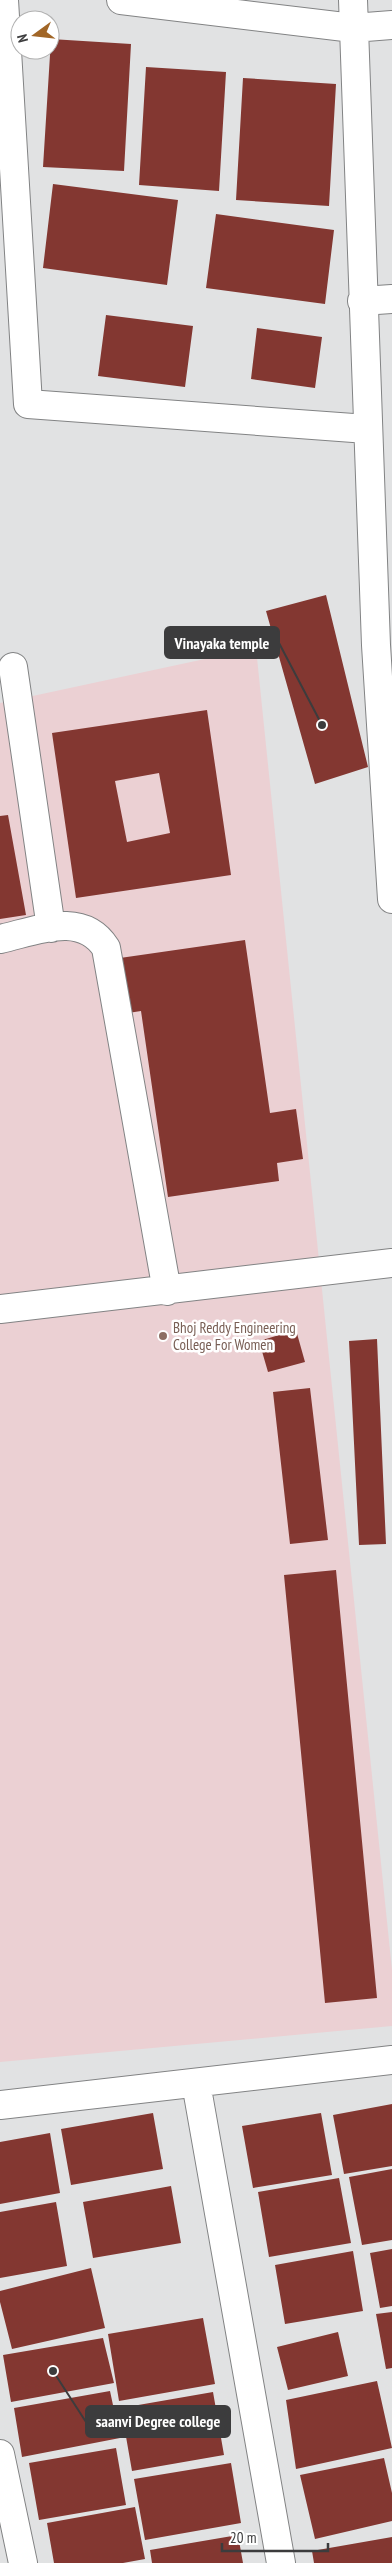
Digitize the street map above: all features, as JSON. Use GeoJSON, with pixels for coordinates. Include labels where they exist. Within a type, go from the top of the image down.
{"type":"FeatureCollection","features":[{"type":"Feature","properties":{"kind":"street"},"geometry":{"type":"LineString","coordinates":[[4,0],[28,404],[367,429]]}},
{"type":"Feature","properties":{"kind":"street"},"geometry":{"type":"LineString","coordinates":[[121,0],[353,28],[392,25]]}},
{"type":"Feature","properties":{"kind":"street"},"geometry":{"type":"LineString","coordinates":[[352,0],[367,429],[384,644],[392,899]]}},
{"type":"Feature","properties":{"kind":"street"},"geometry":{"type":"LineString","coordinates":[[362,301],[392,299]]}},
{"type":"Feature","properties":{"kind":"street"},"geometry":{"type":"LineString","coordinates":[[13,667],[51,928]]}},
{"type":"Feature","properties":{"kind":"street"},"geometry":{"type":"LineString","coordinates":[[0,939],[66,925],[88,929],[99,936],[106,948],[167,1291]]}},
{"type":"Feature","properties":{"kind":"street"},"geometry":{"type":"LineString","coordinates":[[0,1309],[167,1291],[392,1263]]}},
{"type":"Feature","properties":{"kind":"street"},"geometry":{"type":"LineString","coordinates":[[0,2105],[392,2060]]}},
{"type":"Feature","properties":{"kind":"street"},"geometry":{"type":"LineString","coordinates":[[196,2082],[280,2563]]}},
{"type":"Feature","properties":{"kind":"street"},"geometry":{"type":"LineString","coordinates":[[0,2454],[23,2563]]}},
{"type":"Feature","properties":{"kind":"shaded area","name":"Bhoj Reddy Engineering College For Women"},"geometry":{"type":"Polygon","coordinates":[[[256,648],[392,1970],[392,2026],[0,2062],[0,703],[256,648]]]}},
{"type":"Feature","properties":{"kind":"building"},"geometry":{"type":"Polygon","coordinates":[[[60,40],[131,44],[124,171],[43,167],[50,60],[60,60],[60,40]]]}},
{"type":"Feature","properties":{"kind":"building"},"geometry":{"type":"Polygon","coordinates":[[[146,67],[226,72],[219,191],[139,185],[146,67]]]}},
{"type":"Feature","properties":{"kind":"building"},"geometry":{"type":"Polygon","coordinates":[[[243,78],[336,84],[329,206],[236,200],[243,78]]]}},
{"type":"Feature","properties":{"kind":"building"},"geometry":{"type":"Polygon","coordinates":[[[53,184],[178,200],[167,285],[43,268],[53,184]]]}},
{"type":"Feature","properties":{"kind":"building"},"geometry":{"type":"Polygon","coordinates":[[[216,214],[334,230],[325,304],[206,288],[216,214]]]}},
{"type":"Feature","properties":{"kind":"building"},"geometry":{"type":"Polygon","coordinates":[[[106,315],[193,326],[185,387],[98,376],[106,315]]]}},
{"type":"Feature","properties":{"kind":"building"},"geometry":{"type":"Polygon","coordinates":[[[257,328],[322,337],[315,388],[251,379],[257,328]]]}},
{"type":"Feature","properties":{"kind":"building"},"geometry":{"type":"Polygon","coordinates":[[[326,595],[368,767],[315,784],[266,611],[326,595]]]}},
{"type":"Feature","properties":{"kind":"building"},"geometry":{"type":"Polygon","coordinates":[[[207,710],[231,875],[76,898],[52,733],[207,710]],[[159,773],[115,781],[127,842],[170,833],[159,773]]]}},
{"type":"Feature","properties":{"kind":"building"},"geometry":{"type":"Polygon","coordinates":[[[8,815],[26,915],[0,919],[0,816],[8,815]]]}},
{"type":"Feature","properties":{"kind":"building"},"geometry":{"type":"Polygon","coordinates":[[[245,940],[270,1113],[296,1109],[303,1159],[277,1163],[279,1181],[168,1197],[141,1011],[128,1013],[120,958],[245,940]]]}},
{"type":"Feature","properties":{"kind":"building"},"geometry":{"type":"Polygon","coordinates":[[[296,1330],[305,1362],[268,1372],[259,1341],[296,1330]]]}},
{"type":"Feature","properties":{"kind":"building"},"geometry":{"type":"Polygon","coordinates":[[[377,1339],[386,1544],[359,1545],[349,1341],[377,1339]]]}},
{"type":"Feature","properties":{"kind":"building"},"geometry":{"type":"Polygon","coordinates":[[[310,1388],[328,1540],[290,1544],[273,1392],[310,1388]]]}},
{"type":"Feature","properties":{"kind":"building"},"geometry":{"type":"Polygon","coordinates":[[[336,1570],[377,1998],[325,2003],[284,1575],[336,1570]]]}},
{"type":"Feature","properties":{"kind":"building"},"geometry":{"type":"Polygon","coordinates":[[[392,2104],[392,2166],[344,2174],[333,2115],[392,2104]]]}},
{"type":"Feature","properties":{"kind":"building"},"geometry":{"type":"Polygon","coordinates":[[[153,2113],[163,2169],[71,2185],[61,2129],[153,2113]]]}},
{"type":"Feature","properties":{"kind":"building"},"geometry":{"type":"Polygon","coordinates":[[[321,2113],[332,2175],[253,2188],[242,2126],[321,2113]]]}},
{"type":"Feature","properties":{"kind":"building"},"geometry":{"type":"Polygon","coordinates":[[[50,2133],[60,2193],[0,2204],[0,2142],[50,2133]]]}},
{"type":"Feature","properties":{"kind":"building"},"geometry":{"type":"Polygon","coordinates":[[[392,2169],[392,2240],[362,2245],[349,2177],[392,2169]]]}},
{"type":"Feature","properties":{"kind":"building"},"geometry":{"type":"Polygon","coordinates":[[[339,2178],[351,2243],[269,2257],[258,2192],[339,2178]]]}},
{"type":"Feature","properties":{"kind":"building"},"geometry":{"type":"Polygon","coordinates":[[[171,2186],[181,2243],[93,2258],[83,2202],[171,2186]]]}},
{"type":"Feature","properties":{"kind":"building"},"geometry":{"type":"Polygon","coordinates":[[[56,2202],[67,2266],[0,2278],[0,2212],[56,2202]]]}},
{"type":"Feature","properties":{"kind":"building"},"geometry":{"type":"Polygon","coordinates":[[[392,2249],[392,2306],[380,2308],[370,2253],[392,2249]]]}},
{"type":"Feature","properties":{"kind":"building"},"geometry":{"type":"Polygon","coordinates":[[[353,2251],[363,2311],[285,2324],[275,2265],[353,2251]]]}},
{"type":"Feature","properties":{"kind":"building"},"geometry":{"type":"Polygon","coordinates":[[[91,2268],[105,2328],[12,2349],[0,2302],[0,2291],[91,2268]]]}},
{"type":"Feature","properties":{"kind":"building"},"geometry":{"type":"Polygon","coordinates":[[[392,2312],[392,2368],[386,2369],[376,2314],[392,2312]]]}},
{"type":"Feature","properties":{"kind":"building"},"geometry":{"type":"Polygon","coordinates":[[[203,2318],[215,2384],[119,2401],[108,2334],[203,2318]]]}},
{"type":"Feature","properties":{"kind":"building"},"geometry":{"type":"Polygon","coordinates":[[[338,2332],[348,2376],[288,2390],[277,2347],[338,2332]]]}},
{"type":"Feature","properties":{"kind":"building"},"geometry":{"type":"Polygon","coordinates":[[[103,2338],[114,2383],[11,2402],[3,2355],[103,2338]]]}},
{"type":"Feature","properties":{"kind":"building"},"geometry":{"type":"Polygon","coordinates":[[[377,2381],[392,2448],[296,2469],[286,2400],[377,2381]]]}},
{"type":"Feature","properties":{"kind":"building"},"geometry":{"type":"Polygon","coordinates":[[[110,2391],[120,2438],[22,2457],[14,2408],[110,2391]]]}},
{"type":"Feature","properties":{"kind":"building"},"geometry":{"type":"Polygon","coordinates":[[[213,2392],[224,2455],[132,2471],[121,2408],[213,2392]]]}},
{"type":"Feature","properties":{"kind":"building"},"geometry":{"type":"Polygon","coordinates":[[[116,2448],[126,2505],[39,2520],[29,2463],[116,2448]]]}},
{"type":"Feature","properties":{"kind":"building"},"geometry":{"type":"Polygon","coordinates":[[[384,2458],[392,2493],[392,2521],[315,2539],[300,2475],[384,2458]]]}},
{"type":"Feature","properties":{"kind":"building"},"geometry":{"type":"Polygon","coordinates":[[[231,2463],[241,2523],[145,2540],[134,2479],[231,2463]]]}},
{"type":"Feature","properties":{"kind":"building"},"geometry":{"type":"Polygon","coordinates":[[[135,2507],[145,2559],[123,2563],[54,2563],[47,2523],[135,2507]]]}},
{"type":"Feature","properties":{"kind":"building"},"geometry":{"type":"Polygon","coordinates":[[[238,2535],[243,2563],[152,2563],[150,2550],[238,2535]]]}},
{"type":"Feature","properties":{"kind":"building"},"geometry":{"type":"Polygon","coordinates":[[[392,2537],[392,2563],[314,2563],[312,2551],[392,2537]]]}},
{"type":"Feature","properties":{"kind":"place","name":"Vinayaka temple"},"geometry":{"type":"Point","coordinates":[322,725]}},
{"type":"Feature","properties":{"kind":"place","name":"Bhoj Reddy Engineering College For Women"},"geometry":{"type":"Point","coordinates":[163,1336]}},
{"type":"Feature","properties":{"kind":"place","name":"saanvi Degree college"},"geometry":{"type":"Point","coordinates":[53,2371]}}]}
